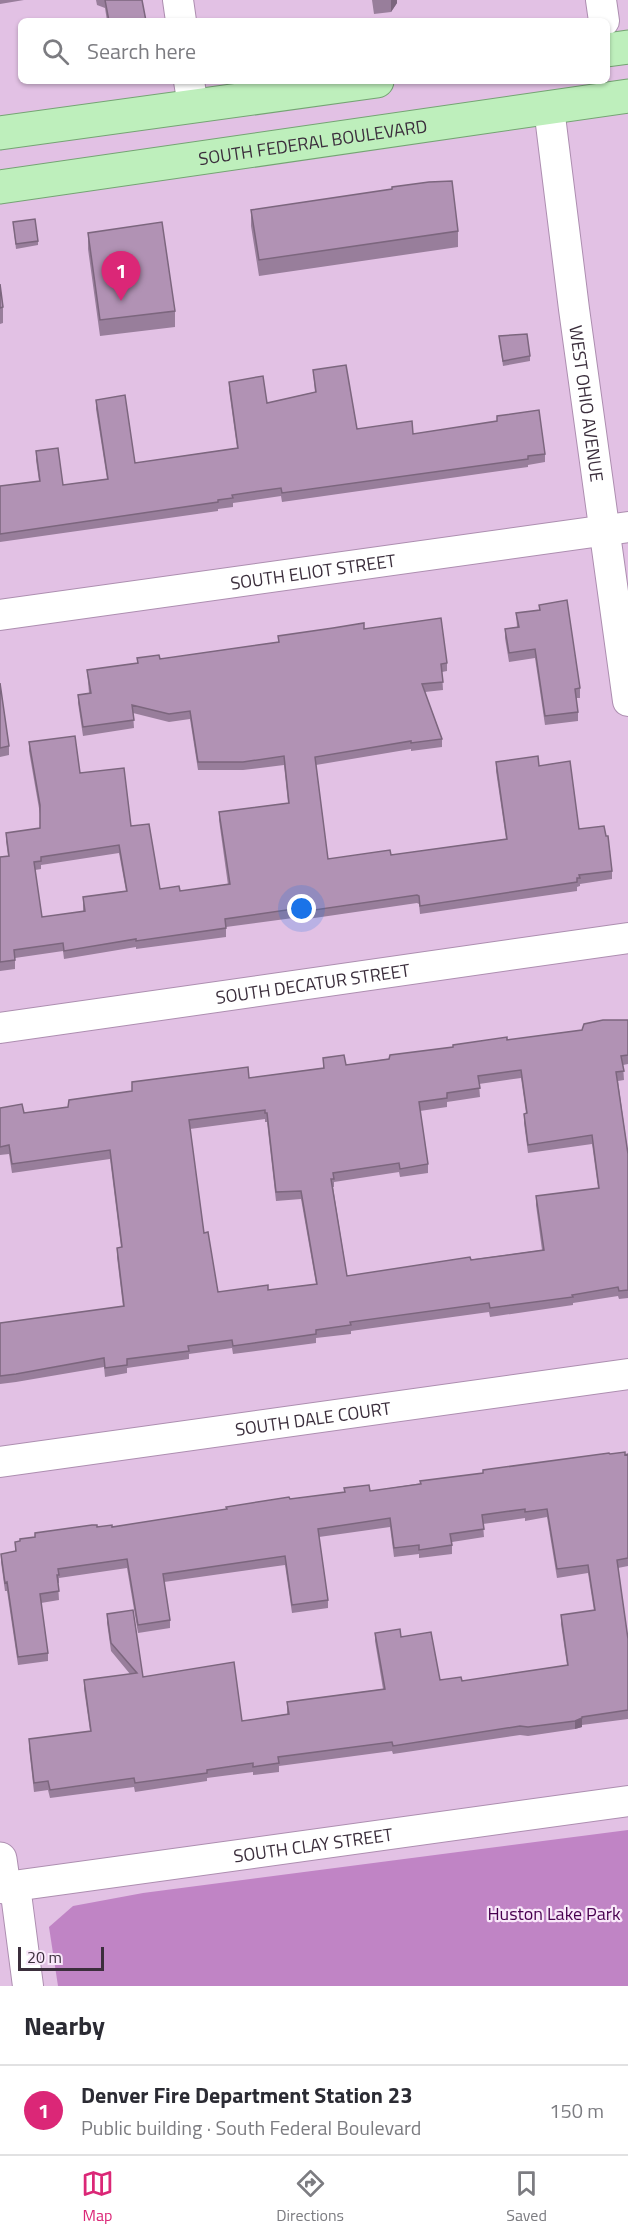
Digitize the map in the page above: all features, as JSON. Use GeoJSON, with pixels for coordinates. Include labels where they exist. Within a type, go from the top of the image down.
{"type":"FeatureCollection","features":[{"type":"Feature","properties":{"kind":"main road"},"geometry":{"type":"LineString","coordinates":[[610,48],[628,47]]}},
{"type":"Feature","properties":{"kind":"main road"},"geometry":{"type":"LineString","coordinates":[[0,133],[191,94],[334,84]]}},
{"type":"Feature","properties":{"kind":"main road","name":"SOUTH FEDERAL BOULEVARD"},"geometry":{"type":"LineString","coordinates":[[0,187],[628,96]]}},
{"type":"Feature","properties":{"kind":"street"},"geometry":{"type":"LineString","coordinates":[[178,0],[181,18]]}},
{"type":"Feature","properties":{"kind":"street"},"geometry":{"type":"LineString","coordinates":[[601,0],[604,18]]}},
{"type":"Feature","properties":{"kind":"street","name":"WEST OHIO AVENUE"},"geometry":{"type":"LineString","coordinates":[[549,108],[616,529],[628,701]]}},
{"type":"Feature","properties":{"kind":"street","name":"SOUTH ELIOT STREET"},"geometry":{"type":"LineString","coordinates":[[0,615],[616,529]]}},
{"type":"Feature","properties":{"kind":"street","name":"SOUTH DECATUR STREET"},"geometry":{"type":"LineString","coordinates":[[0,1028],[628,938]]}},
{"type":"Feature","properties":{"kind":"street","name":"SOUTH DALE COURT"},"geometry":{"type":"LineString","coordinates":[[0,1462],[628,1374]]}},
{"type":"Feature","properties":{"kind":"street","name":"SOUTH CLAY STREET"},"geometry":{"type":"LineString","coordinates":[[5,1880],[628,1801]]}},
{"type":"Feature","properties":{"kind":"street"},"geometry":{"type":"LineString","coordinates":[[5,1880],[28,1986]]}},
{"type":"Feature","properties":{"kind":"green space","name":"Huston Lake Park"},"geometry":{"type":"Polygon","coordinates":[[[628,1830],[628,1986],[58,1986],[49,1927],[73,1906],[143,1893],[628,1830]]]}},
{"type":"Feature","properties":{"kind":"building"},"geometry":{"type":"Polygon","coordinates":[[[105,0],[142,0],[145,18],[108,18],[105,0]]]}},
{"type":"Feature","properties":{"kind":"building"},"geometry":{"type":"Polygon","coordinates":[[[452,181],[458,231],[259,260],[251,210],[392,189],[392,187],[452,181]]]}},
{"type":"Feature","properties":{"kind":"building"},"geometry":{"type":"Polygon","coordinates":[[[35,219],[38,241],[16,244],[13,222],[35,219]]]}},
{"type":"Feature","properties":{"kind":"building"},"geometry":{"type":"Polygon","coordinates":[[[162,222],[175,311],[100,320],[88,233],[162,222]]]}},
{"type":"Feature","properties":{"kind":"building"},"geometry":{"type":"Polygon","coordinates":[[[0,284],[3,307],[0,308],[0,284]]]}},
{"type":"Feature","properties":{"kind":"building"},"geometry":{"type":"Polygon","coordinates":[[[527,334],[530,356],[503,361],[499,336],[527,334]]]}},
{"type":"Feature","properties":{"kind":"building"},"geometry":{"type":"Polygon","coordinates":[[[346,365],[357,429],[412,421],[413,434],[497,421],[497,416],[539,410],[545,454],[528,456],[528,459],[282,493],[281,488],[232,495],[233,498],[218,500],[218,502],[0,534],[0,486],[40,481],[36,451],[58,448],[63,485],[108,479],[96,400],[125,395],[135,463],[238,448],[229,382],[263,376],[267,403],[316,392],[313,370],[346,365]]]}},
{"type":"Feature","properties":{"kind":"building"},"geometry":{"type":"Polygon","coordinates":[[[567,600],[580,688],[575,689],[578,712],[545,716],[535,649],[509,653],[505,629],[519,627],[516,613],[540,610],[539,605],[567,600]]]}},
{"type":"Feature","properties":{"kind":"building"},"geometry":{"type":"Polygon","coordinates":[[[441,618],[447,663],[441,664],[443,682],[422,684],[442,739],[411,743],[411,741],[315,757],[328,859],[390,850],[391,855],[507,839],[496,762],[538,756],[539,766],[570,761],[579,829],[604,826],[606,836],[608,836],[612,871],[579,875],[577,882],[420,906],[417,895],[294,913],[293,909],[225,919],[226,928],[64,951],[63,943],[14,950],[15,960],[0,962],[0,857],[9,856],[6,833],[40,828],[40,805],[29,742],[75,736],[80,773],[124,768],[131,826],[149,824],[160,889],[179,886],[180,891],[230,884],[219,812],[289,803],[284,756],[243,762],[198,762],[190,711],[169,714],[132,705],[134,720],[83,727],[78,695],[91,693],[87,670],[138,663],[137,658],[159,655],[160,659],[279,642],[278,636],[364,623],[364,629],[441,618]],[[119,845],[41,857],[41,861],[34,862],[42,917],[85,911],[83,897],[127,891],[119,845]]]}},
{"type":"Feature","properties":{"kind":"building"},"geometry":{"type":"Polygon","coordinates":[[[0,683],[9,746],[0,748],[0,683]]]}},
{"type":"Feature","properties":{"kind":"building"},"geometry":{"type":"Polygon","coordinates":[[[603,1020],[628,1020],[628,1055],[621,1056],[624,1071],[616,1072],[628,1154],[628,1290],[619,1291],[618,1287],[572,1295],[573,1297],[490,1308],[489,1303],[350,1322],[351,1325],[316,1330],[316,1334],[233,1346],[232,1340],[188,1346],[189,1351],[127,1359],[127,1365],[105,1368],[104,1358],[0,1376],[0,1323],[124,1306],[117,1248],[122,1247],[110,1150],[12,1164],[9,1145],[0,1147],[0,1108],[22,1104],[24,1113],[68,1107],[69,1100],[132,1091],[132,1082],[248,1067],[249,1078],[324,1068],[323,1058],[344,1055],[346,1065],[389,1059],[390,1055],[453,1047],[453,1045],[582,1030],[584,1024],[603,1020]],[[521,1070],[478,1076],[480,1088],[447,1093],[447,1098],[419,1102],[428,1164],[400,1169],[399,1163],[333,1173],[334,1179],[331,1179],[347,1276],[470,1257],[471,1260],[544,1250],[536,1196],[599,1188],[592,1135],[528,1145],[524,1114],[527,1113],[521,1070]],[[265,1110],[189,1120],[204,1233],[208,1232],[218,1292],[268,1285],[268,1290],[317,1284],[301,1191],[276,1192],[265,1110]]]}},
{"type":"Feature","properties":{"kind":"building"},"geometry":{"type":"Polygon","coordinates":[[[625,1452],[625,1455],[628,1454],[628,1558],[617,1560],[628,1639],[628,1710],[582,1717],[575,1721],[520,1726],[393,1746],[392,1742],[278,1757],[279,1763],[253,1767],[253,1763],[207,1770],[207,1773],[135,1783],[134,1778],[50,1790],[48,1781],[34,1783],[29,1739],[91,1731],[84,1680],[137,1673],[111,1643],[107,1614],[133,1610],[143,1677],[234,1662],[242,1721],[289,1714],[287,1702],[385,1689],[375,1633],[400,1629],[401,1637],[431,1632],[440,1680],[461,1677],[462,1681],[568,1665],[561,1615],[595,1610],[588,1565],[557,1569],[547,1509],[525,1512],[525,1509],[482,1515],[484,1529],[450,1534],[452,1545],[419,1550],[419,1545],[394,1548],[390,1518],[318,1529],[328,1600],[292,1605],[285,1556],[163,1574],[170,1620],[138,1625],[127,1559],[58,1569],[59,1591],[40,1594],[48,1653],[18,1657],[1,1554],[16,1551],[15,1542],[20,1539],[35,1537],[35,1533],[92,1525],[97,1525],[97,1527],[112,1525],[112,1527],[289,1497],[290,1499],[345,1492],[344,1488],[369,1485],[370,1491],[421,1484],[420,1481],[483,1473],[483,1470],[625,1452]]]}},
{"type":"Feature","properties":{"kind":"place","name":"Denver Fire Department Station 23"},"geometry":{"type":"Point","coordinates":[121,301]}}]}
